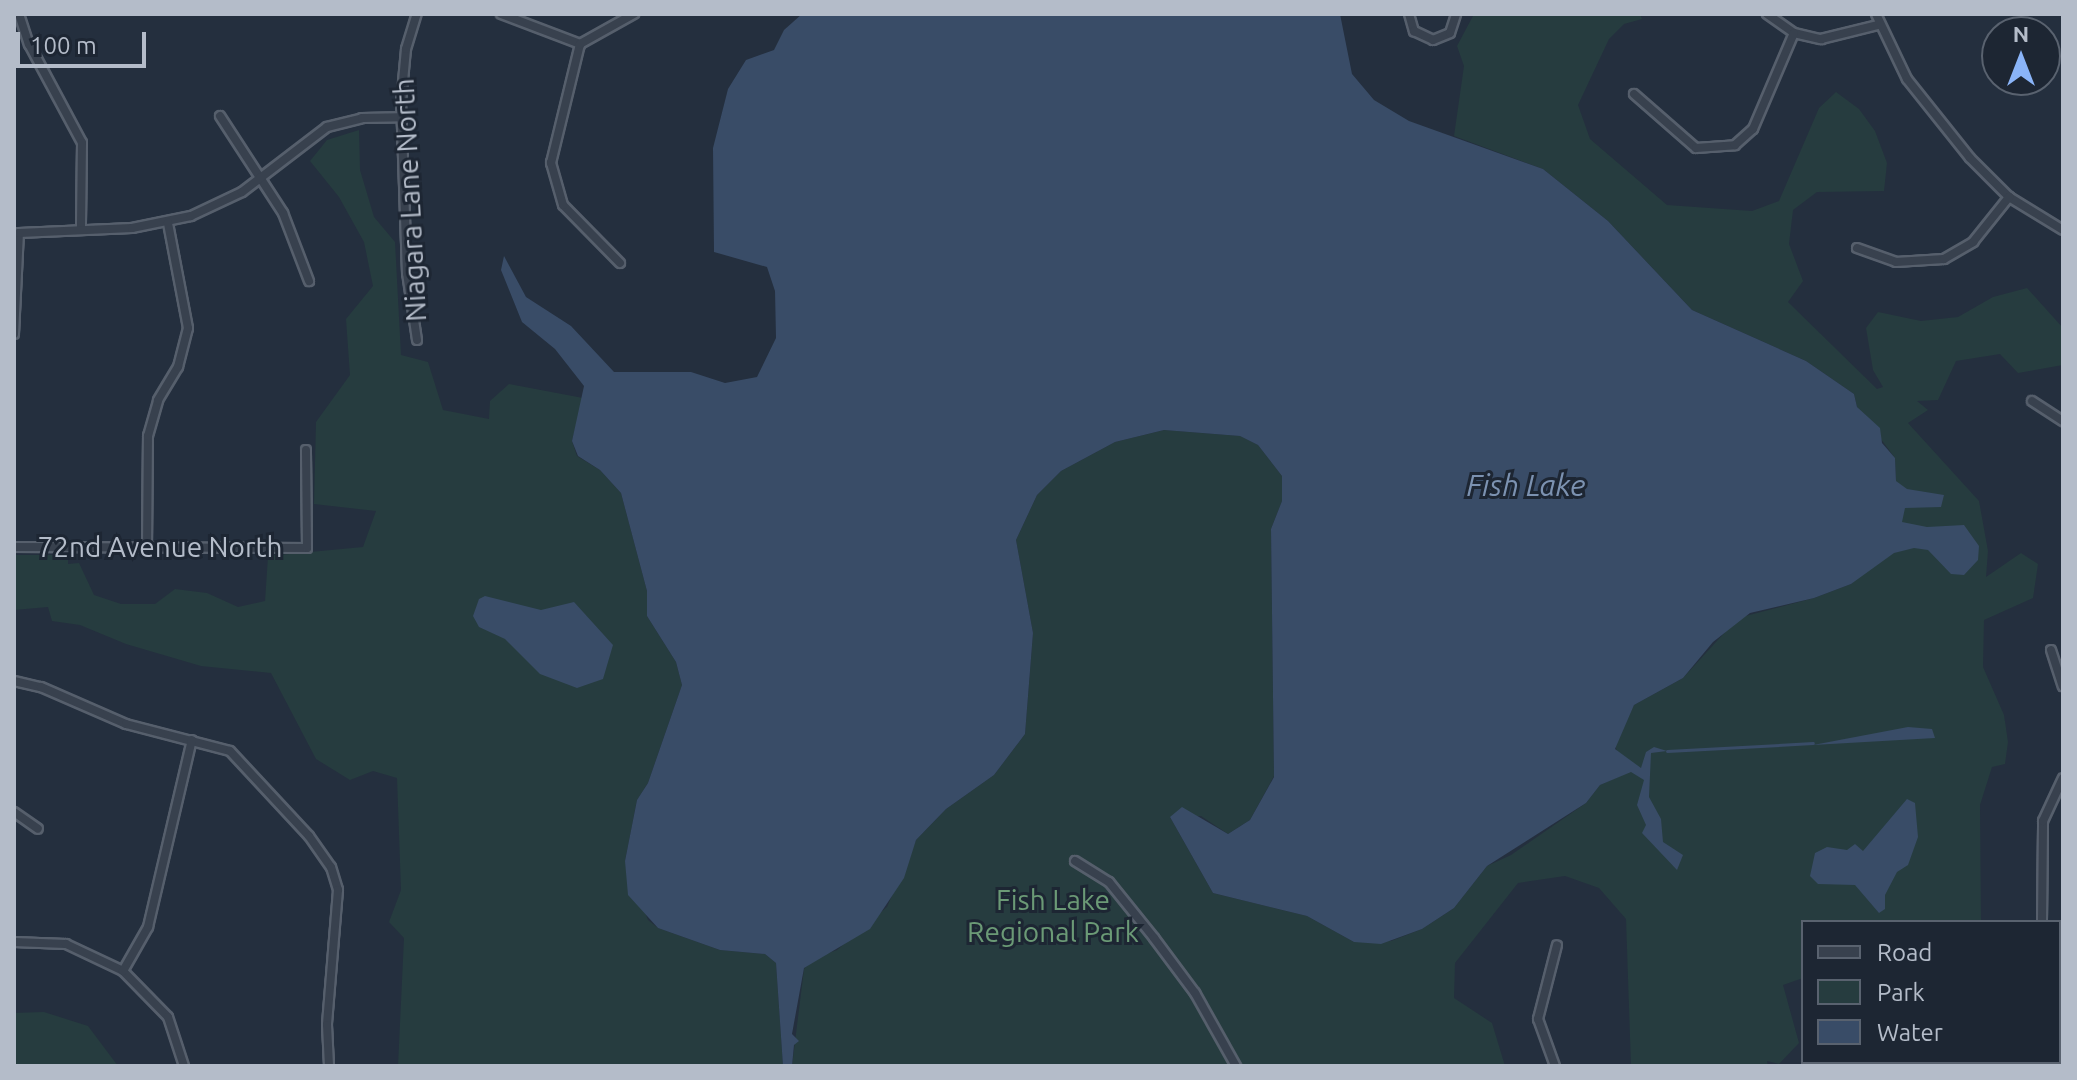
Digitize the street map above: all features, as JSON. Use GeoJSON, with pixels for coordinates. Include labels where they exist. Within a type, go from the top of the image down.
{"type":"FeatureCollection","features":[{"type":"Feature","properties":{"kind":"street"},"geometry":{"type":"LineString","coordinates":[[19,14],[29,44],[82,143],[81,229]]}},
{"type":"Feature","properties":{"kind":"street","name":"Niagara Lane North"},"geometry":{"type":"LineString","coordinates":[[417,14],[404,65],[401,117],[407,273],[417,340]]}},
{"type":"Feature","properties":{"kind":"street"},"geometry":{"type":"LineString","coordinates":[[501,14],[580,44]]}},
{"type":"Feature","properties":{"kind":"street"},"geometry":{"type":"LineString","coordinates":[[620,263],[563,205],[553,178],[554,147],[580,44],[634,14]]}},
{"type":"Feature","properties":{"kind":"street"},"geometry":{"type":"LineString","coordinates":[[1409,14],[1414,31],[1433,40],[1450,33],[1456,14]]}},
{"type":"Feature","properties":{"kind":"street"},"geometry":{"type":"LineString","coordinates":[[1767,14],[1794,33],[1836,38],[1878,25]]}},
{"type":"Feature","properties":{"kind":"street"},"geometry":{"type":"LineString","coordinates":[[1876,14],[1878,25],[1907,79],[2009,197],[2063,230]]}},
{"type":"Feature","properties":{"kind":"street"},"geometry":{"type":"LineString","coordinates":[[1634,94],[1696,148],[1735,145],[1753,129],[1794,33]]}},
{"type":"Feature","properties":{"kind":"street"},"geometry":{"type":"LineString","coordinates":[[220,116],[283,213],[309,281]]}},
{"type":"Feature","properties":{"kind":"street"},"geometry":{"type":"LineString","coordinates":[[14,334],[19,233],[168,223],[216,206],[259,180],[327,127],[362,118],[401,117]]}},
{"type":"Feature","properties":{"kind":"street"},"geometry":{"type":"LineString","coordinates":[[1857,248],[1896,262],[1944,259],[1973,242],[2009,197]]}},
{"type":"Feature","properties":{"kind":"street"},"geometry":{"type":"LineString","coordinates":[[147,548],[148,436],[158,400],[178,367],[188,328],[168,223]]}},
{"type":"Feature","properties":{"kind":"street"},"geometry":{"type":"LineString","coordinates":[[2032,401],[2063,421]]}},
{"type":"Feature","properties":{"kind":"street","name":"72nd Avenue North"},"geometry":{"type":"LineString","coordinates":[[14,547],[307,548],[306,450]]}},
{"type":"Feature","properties":{"kind":"street"},"geometry":{"type":"LineString","coordinates":[[2051,650],[2063,686]]}},
{"type":"Feature","properties":{"kind":"street"},"geometry":{"type":"LineString","coordinates":[[14,681],[41,687],[126,724],[219,746],[246,763],[331,867],[339,905],[327,1025],[329,1066]]}},
{"type":"Feature","properties":{"kind":"street"},"geometry":{"type":"LineString","coordinates":[[123,971],[148,927],[192,740]]}},
{"type":"Feature","properties":{"kind":"street"},"geometry":{"type":"LineString","coordinates":[[2042,920],[2043,821],[2063,778]]}},
{"type":"Feature","properties":{"kind":"street"},"geometry":{"type":"LineString","coordinates":[[14,812],[38,829]]}},
{"type":"Feature","properties":{"kind":"street"},"geometry":{"type":"LineString","coordinates":[[1075,861],[1109,882],[1144,925],[1195,993],[1236,1066]]}},
{"type":"Feature","properties":{"kind":"street"},"geometry":{"type":"LineString","coordinates":[[14,942],[66,944],[123,971],[168,1017],[184,1066]]}},
{"type":"Feature","properties":{"kind":"street"},"geometry":{"type":"LineString","coordinates":[[1555,1066],[1538,1019],[1557,945]]}},
{"type":"Feature","properties":{"kind":"green space","name":"Fish Lake Regional Park"},"geometry":{"type":"Polygon","coordinates":[[[1474,14],[1640,14],[1642,19],[1624,24],[1609,39],[1578,105],[1590,139],[1667,205],[1752,211],[1779,201],[1819,108],[1836,92],[1859,109],[1875,131],[1887,163],[1884,191],[1817,192],[1793,210],[1789,244],[1803,281],[1788,302],[1877,389],[1883,387],[1873,370],[1866,328],[1878,312],[1921,321],[1958,317],[1993,297],[2027,288],[2063,328],[2063,365],[2018,373],[2000,354],[1956,361],[1938,400],[1917,401],[1928,410],[1908,423],[1979,501],[1988,551],[1986,577],[2021,553],[2038,564],[2033,598],[1984,620],[1983,667],[2004,715],[2008,742],[2005,764],[1992,767],[1980,805],[1981,920],[1801,920],[1801,979],[1783,985],[1799,1043],[1779,1064],[1767,1061],[1768,1066],[1631,1066],[1626,919],[1599,888],[1565,876],[1518,883],[1455,963],[1454,998],[1492,1023],[1505,1066],[792,1066],[804,969],[810,960],[837,950],[887,907],[916,840],[946,809],[994,775],[1025,734],[1033,633],[1016,540],[1037,495],[1061,471],[1115,442],[1164,430],[1240,436],[1258,445],[1282,476],[1282,501],[1271,529],[1274,776],[1250,820],[1228,834],[1201,816],[1170,817],[1213,893],[1307,916],[1354,942],[1391,941],[1422,929],[1454,908],[1487,866],[1511,855],[1586,803],[1600,785],[1620,776],[1615,741],[1634,705],[1683,678],[1738,618],[1814,598],[1851,584],[1869,568],[1896,481],[1895,458],[1857,407],[1854,394],[1806,361],[1692,310],[1608,221],[1543,169],[1454,136],[1464,66],[1457,46],[1474,14]]]}},
{"type":"Feature","properties":{"kind":"green space"},"geometry":{"type":"Polygon","coordinates":[[[359,130],[360,170],[374,217],[395,242],[401,355],[428,362],[443,410],[489,419],[490,401],[509,384],[583,398],[572,441],[577,456],[600,470],[621,493],[647,591],[647,616],[676,662],[682,685],[648,783],[637,800],[625,861],[648,920],[658,928],[720,950],[765,954],[776,963],[783,1066],[398,1066],[404,938],[389,922],[401,890],[397,778],[373,771],[350,780],[316,759],[271,673],[201,666],[126,644],[80,625],[52,621],[48,607],[14,610],[14,555],[68,555],[68,564],[79,563],[94,595],[121,604],[155,604],[175,589],[207,593],[238,607],[265,601],[268,556],[363,547],[376,511],[314,504],[316,422],[350,375],[346,319],[373,286],[364,242],[339,197],[310,161],[327,140],[359,130]]]}},
{"type":"Feature","properties":{"kind":"green space"},"geometry":{"type":"Polygon","coordinates":[[[44,1012],[88,1026],[118,1066],[14,1066],[14,1013],[44,1012]]]}},
{"type":"Feature","properties":{"kind":"water","name":"Fish Lake"},"geometry":{"type":"Polygon","coordinates":[[[802,14],[1340,14],[1352,74],[1374,100],[1409,121],[1543,169],[1608,221],[1692,310],[1806,361],[1854,394],[1857,407],[1880,428],[1882,443],[1895,458],[1896,481],[1907,489],[1944,495],[1941,507],[1905,508],[1902,522],[1927,527],[1964,525],[1979,546],[1978,560],[1964,575],[1951,574],[1928,550],[1914,548],[1894,553],[1851,584],[1814,598],[1750,613],[1713,642],[1683,678],[1634,705],[1615,749],[1641,768],[1646,752],[1654,747],[1667,751],[1651,753],[1649,797],[1661,819],[1663,842],[1683,855],[1677,870],[1642,833],[1646,825],[1637,805],[1644,780],[1631,772],[1600,785],[1586,803],[1487,866],[1454,908],[1422,929],[1381,944],[1354,942],[1307,916],[1213,893],[1170,817],[1182,807],[1228,834],[1250,820],[1274,777],[1271,529],[1282,501],[1282,476],[1258,445],[1240,436],[1164,430],[1115,442],[1061,471],[1037,495],[1016,540],[1033,633],[1025,734],[994,775],[946,809],[916,840],[904,878],[870,929],[804,968],[792,1034],[799,1041],[794,1045],[792,1066],[783,1066],[776,963],[765,954],[720,950],[658,928],[628,895],[625,861],[637,800],[648,783],[682,685],[676,662],[647,616],[647,591],[621,493],[600,470],[578,456],[572,441],[584,386],[555,349],[522,322],[501,270],[504,256],[526,297],[571,326],[614,372],[691,372],[725,383],[757,377],[776,338],[775,291],[767,267],[714,252],[713,148],[728,89],[746,60],[774,50],[784,30],[802,14]]]}},
{"type":"Feature","properties":{"kind":"water"},"geometry":{"type":"Polygon","coordinates":[[[485,596],[541,610],[574,602],[613,645],[603,679],[577,688],[540,674],[505,639],[479,627],[473,616],[479,599],[485,596]]]}},
{"type":"Feature","properties":{"kind":"water"},"geometry":{"type":"Polygon","coordinates":[[[1908,727],[1932,729],[1935,738],[1813,745],[1908,727]]]}},
{"type":"Feature","properties":{"kind":"water"},"geometry":{"type":"Polygon","coordinates":[[[1907,799],[1915,803],[1918,837],[1908,865],[1897,872],[1885,895],[1885,909],[1879,913],[1855,885],[1818,884],[1810,876],[1815,853],[1827,847],[1847,850],[1855,844],[1863,851],[1907,799]]]}},
{"type":"Feature","properties":{"kind":"waterway"},"geometry":{"type":"LineString","coordinates":[[1667,751],[1813,743]]}}]}
